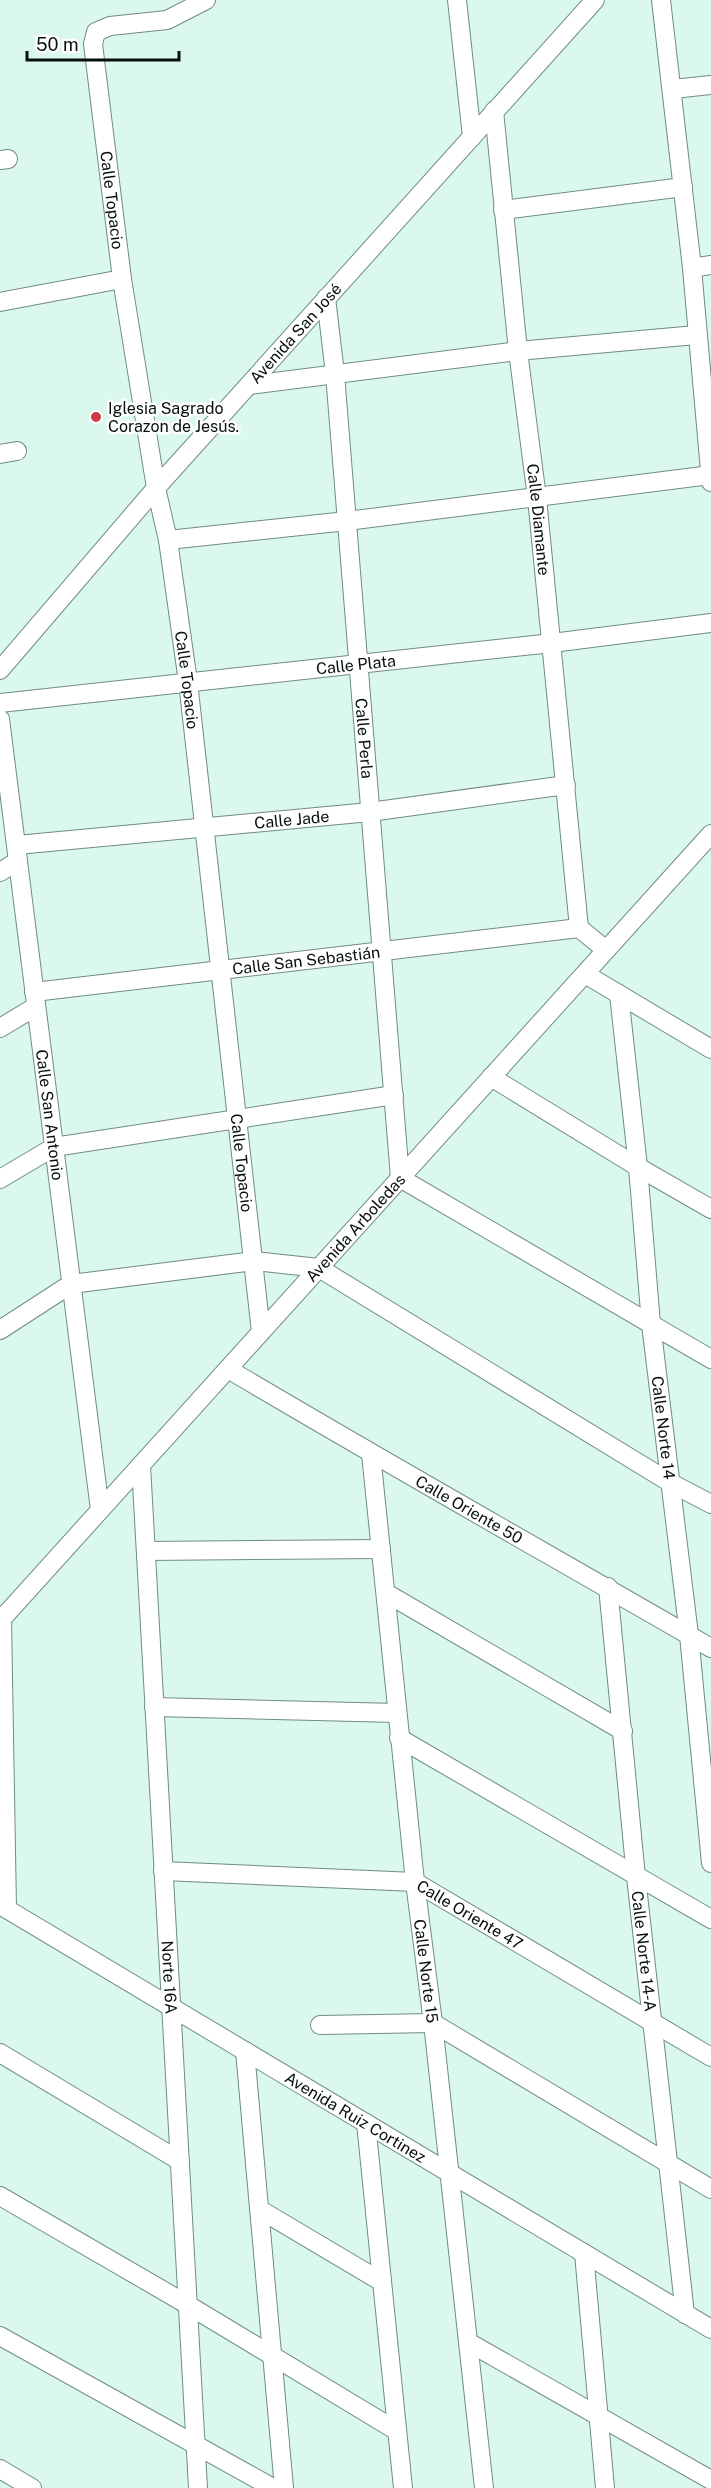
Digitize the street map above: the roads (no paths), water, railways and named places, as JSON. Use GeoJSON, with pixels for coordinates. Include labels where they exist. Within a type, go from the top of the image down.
{"type":"FeatureCollection","features":[{"type":"Feature","properties":{"kind":"street","name":"Calle Topacio"},"geometry":{"type":"LineString","coordinates":[[206,0],[167,20],[110,26],[96,32],[93,44],[122,279],[156,488],[168,540],[188,682],[261,1332]]}},
{"type":"Feature","properties":{"kind":"street"},"geometry":{"type":"LineString","coordinates":[[457,0],[472,137]]}},
{"type":"Feature","properties":{"kind":"street","name":"Avenida San José"},"geometry":{"type":"LineString","coordinates":[[0,669],[156,488],[595,0]]}},
{"type":"Feature","properties":{"kind":"street"},"geometry":{"type":"LineString","coordinates":[[662,0],[692,268],[696,335],[711,482]]}},
{"type":"Feature","properties":{"kind":"street"},"geometry":{"type":"LineString","coordinates":[[673,89],[711,86]]}},
{"type":"Feature","properties":{"kind":"street","name":"Calle Diamante"},"geometry":{"type":"LineString","coordinates":[[494,111],[518,351],[537,498],[579,928]]}},
{"type":"Feature","properties":{"kind":"street"},"geometry":{"type":"LineString","coordinates":[[503,210],[683,187]]}},
{"type":"Feature","properties":{"kind":"street"},"geometry":{"type":"LineString","coordinates":[[692,268],[711,265]]}},
{"type":"Feature","properties":{"kind":"street"},"geometry":{"type":"LineString","coordinates":[[0,302],[122,279]]}},
{"type":"Feature","properties":{"kind":"street","name":"Calle Perla"},"geometry":{"type":"LineString","coordinates":[[326,298],[347,520],[400,1178]]}},
{"type":"Feature","properties":{"kind":"street"},"geometry":{"type":"LineString","coordinates":[[250,385],[518,351],[696,335]]}},
{"type":"Feature","properties":{"kind":"street"},"geometry":{"type":"LineString","coordinates":[[168,540],[537,498],[711,475]]}},
{"type":"Feature","properties":{"kind":"street","name":"Calle Plata"},"geometry":{"type":"LineString","coordinates":[[0,703],[552,643],[711,623]]}},
{"type":"Feature","properties":{"kind":"street","name":"Calle San Antonio"},"geometry":{"type":"LineString","coordinates":[[0,719],[100,1510]]}},
{"type":"Feature","properties":{"kind":"street","name":"Calle Jade"},"geometry":{"type":"LineString","coordinates":[[0,872],[17,853],[205,828],[370,813],[566,785]]}},
{"type":"Feature","properties":{"kind":"street","name":"Avenida Arboledas"},"geometry":{"type":"LineString","coordinates":[[1,1619],[606,950],[704,854],[711,834]]}},
{"type":"Feature","properties":{"kind":"street"},"geometry":{"type":"LineString","coordinates":[[579,928],[606,950]]}},
{"type":"Feature","properties":{"kind":"street","name":"Calle San Sebastián"},"geometry":{"type":"LineString","coordinates":[[0,1028],[35,999],[219,970],[579,928]]}},
{"type":"Feature","properties":{"kind":"street"},"geometry":{"type":"LineString","coordinates":[[585,974],[711,1049]]}},
{"type":"Feature","properties":{"kind":"street","name":"Calle Norte 14"},"geometry":{"type":"LineString","coordinates":[[619,994],[638,1167],[651,1324],[707,1779],[711,1863]]}},
{"type":"Feature","properties":{"kind":"street"},"geometry":{"type":"LineString","coordinates":[[491,1077],[711,1209]]}},
{"type":"Feature","properties":{"kind":"street"},"geometry":{"type":"LineString","coordinates":[[0,1179],[54,1147],[394,1095]]}},
{"type":"Feature","properties":{"kind":"street"},"geometry":{"type":"LineString","coordinates":[[400,1178],[711,1359]]}},
{"type":"Feature","properties":{"kind":"street"},"geometry":{"type":"LineString","coordinates":[[0,1330],[71,1284],[254,1261],[319,1268],[671,1483],[711,1504]]}},
{"type":"Feature","properties":{"kind":"street","name":"Calle Oriente 50"},"geometry":{"type":"LineString","coordinates":[[228,1368],[371,1454],[608,1587],[711,1648]]}},
{"type":"Feature","properties":{"kind":"street","name":"Calle Norte 15"},"geometry":{"type":"LineString","coordinates":[[371,1454],[399,1738],[485,2487]]}},
{"type":"Feature","properties":{"kind":"street","name":"Norte 16A"},"geometry":{"type":"LineString","coordinates":[[141,1465],[198,2488]]}},
{"type":"Feature","properties":{"kind":"street"},"geometry":{"type":"LineString","coordinates":[[146,1551],[381,1549]]}},
{"type":"Feature","properties":{"kind":"street","name":"Calle Norte 14-A"},"geometry":{"type":"LineString","coordinates":[[608,1587],[636,1877],[685,2314]]}},
{"type":"Feature","properties":{"kind":"street"},"geometry":{"type":"LineString","coordinates":[[386,1593],[623,1731]]}},
{"type":"Feature","properties":{"kind":"street"},"geometry":{"type":"LineString","coordinates":[[1,1619],[4,1907]]}},
{"type":"Feature","properties":{"kind":"street"},"geometry":{"type":"LineString","coordinates":[[154,1707],[397,1713]]}},
{"type":"Feature","properties":{"kind":"street"},"geometry":{"type":"LineString","coordinates":[[399,1738],[636,1877],[711,1918]]}},
{"type":"Feature","properties":{"kind":"street","name":"Calle Oriente 47"},"geometry":{"type":"LineString","coordinates":[[164,1871],[415,1882],[711,2057]]}},
{"type":"Feature","properties":{"kind":"street","name":"Avenida Ruiz Cortinez"},"geometry":{"type":"LineString","coordinates":[[4,1907],[711,2329]]}},
{"type":"Feature","properties":{"kind":"street"},"geometry":{"type":"LineString","coordinates":[[320,2025],[433,2023],[711,2189]]}},
{"type":"Feature","properties":{"kind":"street"},"geometry":{"type":"LineString","coordinates":[[245,2051],[284,2488]]}},
{"type":"Feature","properties":{"kind":"street"},"geometry":{"type":"LineString","coordinates":[[0,2053],[180,2161]]}},
{"type":"Feature","properties":{"kind":"street"},"geometry":{"type":"LineString","coordinates":[[366,2123],[403,2488]]}},
{"type":"Feature","properties":{"kind":"street"},"geometry":{"type":"LineString","coordinates":[[0,2196],[188,2305],[397,2431]]}},
{"type":"Feature","properties":{"kind":"street"},"geometry":{"type":"LineString","coordinates":[[259,2209],[382,2282]]}},
{"type":"Feature","properties":{"kind":"street"},"geometry":{"type":"LineString","coordinates":[[584,2253],[605,2488]]}},
{"type":"Feature","properties":{"kind":"street"},"geometry":{"type":"LineString","coordinates":[[0,2336],[196,2443],[273,2488]]}},
{"type":"Feature","properties":{"kind":"street"},"geometry":{"type":"LineString","coordinates":[[468,2342],[599,2414],[711,2480]]}},
{"type":"Feature","properties":{"kind":"street"},"geometry":{"type":"LineString","coordinates":[[0,2469],[32,2488]]}},
{"type":"Feature","properties":{"kind":"place","name":"Iglesia Sagrado Corazon de Jesús."},"geometry":{"type":"Point","coordinates":[96,417]}}]}
